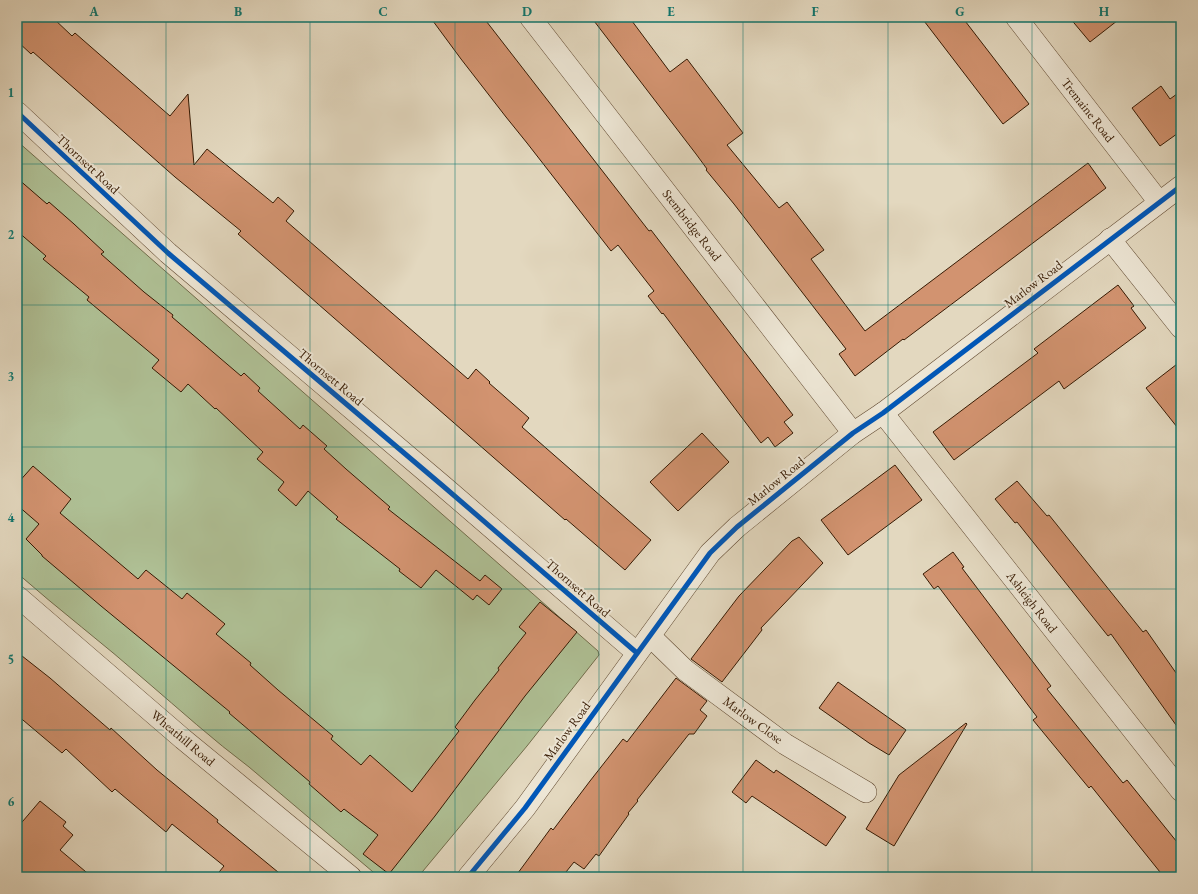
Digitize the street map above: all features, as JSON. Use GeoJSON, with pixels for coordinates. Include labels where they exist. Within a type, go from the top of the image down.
{"type":"FeatureCollection","features":[{"type":"Feature","properties":{"kind":"street","name":"Stembridge Road"},"geometry":{"type":"LineString","coordinates":[[530,17],[853,433]]}},
{"type":"Feature","properties":{"kind":"street","name":"Tremaine Road"},"geometry":{"type":"LineString","coordinates":[[1016,17],[1159,202]]}},
{"type":"Feature","properties":{"kind":"street","name":"Thornsett Road"},"geometry":{"type":"LineString","coordinates":[[17,112],[168,253],[637,653]]}},
{"type":"Feature","properties":{"kind":"street","name":"Marlow Road"},"geometry":{"type":"LineString","coordinates":[[468,877],[525,808],[710,553],[738,527],[853,433],[883,413],[1181,186]]}},
{"type":"Feature","properties":{"kind":"street"},"geometry":{"type":"LineString","coordinates":[[1110,239],[1181,328]]}},
{"type":"Feature","properties":{"kind":"street","name":"Ashleigh Road"},"geometry":{"type":"LineString","coordinates":[[883,413],[1181,791]]}},
{"type":"Feature","properties":{"kind":"street","name":"Wheathill Road"},"geometry":{"type":"LineString","coordinates":[[17,596],[183,739],[351,877]]}},
{"type":"Feature","properties":{"kind":"street","name":"Marlow Close"},"geometry":{"type":"LineString","coordinates":[[650,636],[685,670],[785,744],[866,792]]}},
{"type":"Feature","properties":{"kind":"green space"},"geometry":{"type":"Polygon","coordinates":[[[17,141],[598,651],[599,655],[527,746],[418,877],[379,877],[17,573],[17,141]]]}},
{"type":"Feature","properties":{"kind":"building"},"geometry":{"type":"Polygon","coordinates":[[[23,17],[52,17],[72,36],[75,33],[170,116],[188,94],[194,165],[207,149],[273,203],[278,197],[294,211],[286,221],[468,379],[476,369],[490,382],[489,383],[529,418],[522,427],[651,540],[625,570],[566,519],[565,520],[238,234],[241,231],[175,177],[33,52],[31,54],[17,41],[17,24],[23,17]]]}},
{"type":"Feature","properties":{"kind":"building"},"geometry":{"type":"Polygon","coordinates":[[[430,17],[483,17],[649,231],[651,230],[793,415],[784,422],[793,433],[775,447],[768,437],[761,443],[663,313],[662,314],[648,296],[654,291],[618,245],[611,251],[430,17]]]}},
{"type":"Feature","properties":{"kind":"building"},"geometry":{"type":"Polygon","coordinates":[[[591,17],[629,17],[670,72],[687,59],[743,133],[727,145],[779,208],[787,202],[824,250],[811,259],[865,331],[1088,163],[1106,188],[855,376],[839,354],[846,349],[706,170],[707,169],[696,154],[591,17]]]}},
{"type":"Feature","properties":{"kind":"building"},"geometry":{"type":"Polygon","coordinates":[[[921,17],[962,17],[1029,104],[1003,124],[921,17]]]}},
{"type":"Feature","properties":{"kind":"building"},"geometry":{"type":"Polygon","coordinates":[[[1069,17],[1122,17],[1090,42],[1069,17]]]}},
{"type":"Feature","properties":{"kind":"building"},"geometry":{"type":"Polygon","coordinates":[[[1161,86],[1170,99],[1181,91],[1181,131],[1160,146],[1132,108],[1161,86]]]}},
{"type":"Feature","properties":{"kind":"building"},"geometry":{"type":"Polygon","coordinates":[[[17,178],[47,204],[49,202],[74,224],[104,252],[101,254],[173,315],[172,317],[241,376],[244,373],[260,388],[258,391],[300,429],[303,425],[327,446],[324,449],[390,507],[388,509],[480,581],[485,575],[502,589],[489,605],[477,595],[473,600],[436,570],[421,588],[399,571],[400,569],[336,519],[338,517],[308,491],[296,506],[278,490],[284,482],[257,459],[263,452],[188,384],[181,392],[152,368],[159,360],[87,300],[89,297],[43,259],[46,256],[17,231],[17,178]]]}},
{"type":"Feature","properties":{"kind":"building"},"geometry":{"type":"Polygon","coordinates":[[[1118,285],[1134,306],[1131,308],[1146,328],[1064,389],[1059,381],[954,460],[933,432],[1038,353],[1034,349],[1118,285]]]}},
{"type":"Feature","properties":{"kind":"building"},"geometry":{"type":"Polygon","coordinates":[[[1181,361],[1181,432],[1146,388],[1181,361]]]}},
{"type":"Feature","properties":{"kind":"building"},"geometry":{"type":"Polygon","coordinates":[[[702,433],[729,462],[678,511],[650,482],[702,433]]]}},
{"type":"Feature","properties":{"kind":"building"},"geometry":{"type":"Polygon","coordinates":[[[895,465],[922,500],[848,555],[821,520],[895,465]]]}},
{"type":"Feature","properties":{"kind":"building"},"geometry":{"type":"Polygon","coordinates":[[[33,466],[71,499],[60,513],[138,579],[146,570],[182,599],[187,593],[225,624],[216,634],[251,663],[250,665],[278,690],[333,736],[331,739],[361,765],[370,755],[412,792],[459,731],[455,727],[499,670],[498,668],[526,633],[519,627],[540,602],[577,632],[525,696],[435,816],[389,874],[363,854],[378,835],[344,809],[341,812],[309,784],[310,782],[229,713],[230,712],[42,556],[26,539],[39,524],[17,505],[17,484],[33,466]]]}},
{"type":"Feature","properties":{"kind":"building"},"geometry":{"type":"Polygon","coordinates":[[[1017,481],[1047,516],[1049,515],[1143,632],[1146,630],[1181,680],[1181,732],[1111,634],[1108,636],[1017,522],[1015,523],[995,499],[1017,481]]]}},
{"type":"Feature","properties":{"kind":"building"},"geometry":{"type":"Polygon","coordinates":[[[799,537],[823,563],[761,628],[762,630],[722,682],[691,659],[739,596],[792,541],[799,537]]]}},
{"type":"Feature","properties":{"kind":"building"},"geometry":{"type":"Polygon","coordinates":[[[953,552],[964,567],[962,568],[1051,686],[1047,689],[1123,783],[1127,780],[1181,847],[1181,877],[1164,877],[1091,786],[1089,788],[1033,720],[1037,717],[938,586],[934,589],[923,574],[953,552]]]}},
{"type":"Feature","properties":{"kind":"building"},"geometry":{"type":"Polygon","coordinates":[[[17,652],[50,678],[110,730],[111,728],[157,770],[218,820],[217,822],[284,877],[215,877],[224,866],[172,824],[166,832],[115,789],[112,792],[66,749],[62,753],[17,715],[17,652]]]}},
{"type":"Feature","properties":{"kind":"building"},"geometry":{"type":"Polygon","coordinates":[[[676,678],[707,701],[700,710],[707,716],[694,734],[689,734],[637,800],[638,801],[628,813],[629,814],[599,856],[596,854],[584,869],[574,862],[562,877],[515,877],[551,828],[553,830],[623,739],[627,742],[676,678]]]}},
{"type":"Feature","properties":{"kind":"building"},"geometry":{"type":"Polygon","coordinates":[[[838,682],[906,730],[889,755],[819,708],[838,682]]]}},
{"type":"Feature","properties":{"kind":"building"},"geometry":{"type":"Polygon","coordinates":[[[966,723],[967,724],[894,846],[866,829],[899,775],[966,723]]]}},
{"type":"Feature","properties":{"kind":"building"},"geometry":{"type":"Polygon","coordinates":[[[756,760],[774,773],[776,770],[846,817],[826,846],[752,796],[746,803],[732,792],[756,760]]]}},
{"type":"Feature","properties":{"kind":"building"},"geometry":{"type":"Polygon","coordinates":[[[40,801],[66,822],[63,826],[73,835],[60,850],[92,877],[17,877],[17,828],[40,801]]]}},
{"type":"Feature","properties":{"kind":"cycle path"},"geometry":{"type":"LineString","coordinates":[[17,112],[168,253],[637,653]]}},
{"type":"Feature","properties":{"kind":"cycle path"},"geometry":{"type":"LineString","coordinates":[[468,877],[525,808],[710,553],[737,527],[853,433],[883,413],[1181,186]]}}]}
